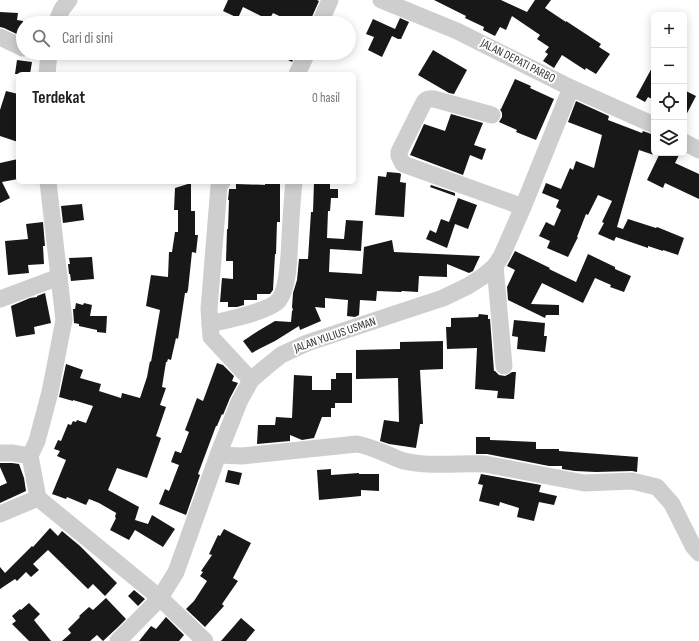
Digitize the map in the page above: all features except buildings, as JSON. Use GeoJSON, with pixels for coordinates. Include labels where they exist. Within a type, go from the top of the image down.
{"type":"FeatureCollection","features":[{"type":"Feature","properties":{"kind":"street"},"geometry":{"type":"LineString","coordinates":[[59,16],[69,0]]}},
{"type":"Feature","properties":{"kind":"street"},"geometry":{"type":"LineString","coordinates":[[323,16],[330,0]]}},
{"type":"Feature","properties":{"kind":"street","name":"JALAN DEPATI PARBO"},"geometry":{"type":"LineString","coordinates":[[381,0],[458,31],[571,88],[651,124]]}},
{"type":"Feature","properties":{"kind":"street"},"geometry":{"type":"LineString","coordinates":[[0,37],[16,45]]}},
{"type":"Feature","properties":{"kind":"street"},"geometry":{"type":"LineString","coordinates":[[298,72],[304,60]]}},
{"type":"Feature","properties":{"kind":"street","name":"JALAN YULIUS USMAN"},"geometry":{"type":"LineString","coordinates":[[118,641],[160,598],[176,572],[218,455],[239,402],[251,380],[280,355],[306,343],[443,298],[468,286],[495,266],[502,255],[523,207],[571,88]]}},
{"type":"Feature","properties":{"kind":"street"},"geometry":{"type":"LineString","coordinates":[[492,115],[430,98],[427,99],[423,104],[399,152],[399,156],[403,164],[523,207]]}},
{"type":"Feature","properties":{"kind":"street"},"geometry":{"type":"LineString","coordinates":[[687,144],[699,150]]}},
{"type":"Feature","properties":{"kind":"street"},"geometry":{"type":"LineString","coordinates":[[48,184],[64,320],[50,392],[37,440],[30,456],[38,498],[160,598],[205,641]]}},
{"type":"Feature","properties":{"kind":"street"},"geometry":{"type":"LineString","coordinates":[[220,184],[219,186],[209,309],[211,337],[251,380]]}},
{"type":"Feature","properties":{"kind":"street"},"geometry":{"type":"LineString","coordinates":[[210,324],[247,315],[271,306],[279,300],[287,274],[294,184]]}},
{"type":"Feature","properties":{"kind":"street"},"geometry":{"type":"LineString","coordinates":[[495,266],[504,366]]}},
{"type":"Feature","properties":{"kind":"street"},"geometry":{"type":"LineString","coordinates":[[0,299],[59,277]]}},
{"type":"Feature","properties":{"kind":"street"},"geometry":{"type":"LineString","coordinates":[[218,455],[242,456],[357,444],[366,446],[402,461],[417,464],[485,464],[584,483],[632,481],[657,487],[672,504],[693,546],[699,553]]}},
{"type":"Feature","properties":{"kind":"street"},"geometry":{"type":"LineString","coordinates":[[0,453],[13,453],[30,456]]}},
{"type":"Feature","properties":{"kind":"street"},"geometry":{"type":"LineString","coordinates":[[0,514],[38,498]]}}]}
